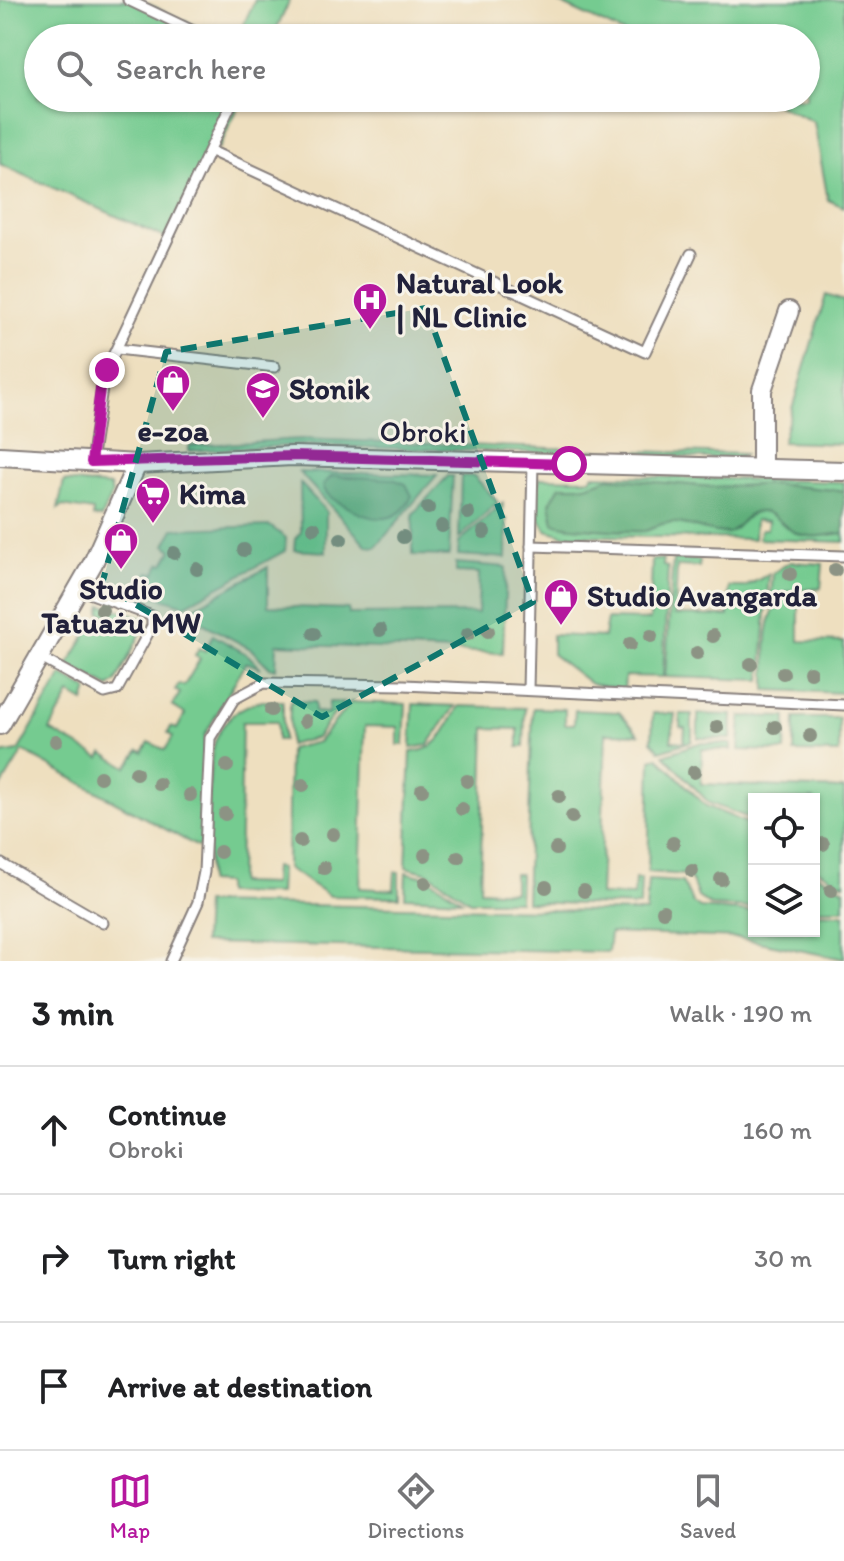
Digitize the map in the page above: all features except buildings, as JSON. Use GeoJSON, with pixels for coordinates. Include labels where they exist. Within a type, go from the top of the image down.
{"type":"FeatureCollection","features":[{"type":"Feature","properties":{"kind":"street"},"geometry":{"type":"LineString","coordinates":[[762,469],[762,390],[789,311]]}},
{"type":"Feature","properties":{"kind":"street","name":"Obroki"},"geometry":{"type":"LineString","coordinates":[[0,456],[137,464],[292,456],[844,471]]}},
{"type":"Feature","properties":{"kind":"street"},"geometry":{"type":"LineString","coordinates":[[0,725],[104,542],[137,464]]}},
{"type":"Feature","properties":{"kind":"lane"},"geometry":{"type":"LineString","coordinates":[[128,0],[179,24]]}},
{"type":"Feature","properties":{"kind":"lane"},"geometry":{"type":"LineString","coordinates":[[91,462],[102,382],[228,112]]}},
{"type":"Feature","properties":{"kind":"lane"},"geometry":{"type":"LineString","coordinates":[[211,151],[645,352],[691,254]]}},
{"type":"Feature","properties":{"kind":"lane"},"geometry":{"type":"LineString","coordinates":[[117,349],[275,367]]}},
{"type":"Feature","properties":{"kind":"lane"},"geometry":{"type":"LineString","coordinates":[[528,690],[533,463]]}},
{"type":"Feature","properties":{"kind":"lane"},"geometry":{"type":"LineString","coordinates":[[531,546],[844,556]]}},
{"type":"Feature","properties":{"kind":"lane"},"geometry":{"type":"LineString","coordinates":[[39,657],[105,693],[117,690],[152,626],[152,616],[78,589]]}},
{"type":"Feature","properties":{"kind":"lane"},"geometry":{"type":"LineString","coordinates":[[171,961],[198,902],[204,872],[210,738],[234,699],[264,683],[528,690],[844,705]]}},
{"type":"Feature","properties":{"kind":"lane"},"geometry":{"type":"LineString","coordinates":[[0,863],[103,923]]}},
{"type":"Feature","properties":{"kind":"highlighted area"},"geometry":{"type":"Polygon","coordinates":[[[426,308],[533,602],[322,717],[102,584],[166,352],[426,308]]]}},
{"type":"Feature","properties":{"kind":"green space"},"geometry":{"type":"Polygon","coordinates":[[[0,0],[140,0],[192,24],[24,24],[24,112],[236,112],[219,148],[211,144],[165,238],[0,164],[0,0]]]}},
{"type":"Feature","properties":{"kind":"green space"},"geometry":{"type":"Polygon","coordinates":[[[255,0],[290,0],[279,24],[244,24],[255,0]]]}},
{"type":"Feature","properties":{"kind":"green space"},"geometry":{"type":"Polygon","coordinates":[[[553,0],[844,0],[844,207],[828,200],[814,122],[793,112],[820,112],[820,24],[604,24],[553,0]]]}},
{"type":"Feature","properties":{"kind":"green space"},"geometry":{"type":"Polygon","coordinates":[[[826,295],[844,301],[844,444],[782,442],[826,295]]]}},
{"type":"Feature","properties":{"kind":"green space"},"geometry":{"type":"Polygon","coordinates":[[[301,439],[576,449],[576,454],[301,445],[189,451],[189,446],[301,439]]]}},
{"type":"Feature","properties":{"kind":"green space"},"geometry":{"type":"Polygon","coordinates":[[[590,450],[746,454],[736,459],[590,454],[590,450]]]}},
{"type":"Feature","properties":{"kind":"green space"},"geometry":{"type":"Polygon","coordinates":[[[299,472],[437,475],[376,547],[367,546],[299,472]]]}},
{"type":"Feature","properties":{"kind":"green space"},"geometry":{"type":"Polygon","coordinates":[[[592,475],[844,482],[844,542],[758,539],[761,529],[767,529],[768,521],[755,520],[754,539],[563,535],[546,530],[538,516],[539,478],[591,479],[592,475]]]}},
{"type":"Feature","properties":{"kind":"green space"},"geometry":{"type":"Polygon","coordinates":[[[332,476],[393,479],[406,484],[412,496],[399,513],[391,517],[373,518],[329,495],[323,485],[332,476]]]}},
{"type":"Feature","properties":{"kind":"green space"},"geometry":{"type":"Polygon","coordinates":[[[448,476],[453,476],[449,556],[413,555],[413,514],[448,476]]]}},
{"type":"Feature","properties":{"kind":"green space"},"geometry":{"type":"Polygon","coordinates":[[[461,476],[474,476],[498,502],[459,538],[461,476]]]}},
{"type":"Feature","properties":{"kind":"green space"},"geometry":{"type":"Polygon","coordinates":[[[609,478],[714,487],[774,484],[844,491],[844,533],[805,535],[761,512],[750,515],[729,533],[675,523],[638,531],[554,523],[550,503],[560,486],[586,486],[609,478]]]}},
{"type":"Feature","properties":{"kind":"green space"},"geometry":{"type":"Polygon","coordinates":[[[64,481],[110,486],[112,495],[101,518],[93,517],[93,511],[63,506],[58,509],[64,481]]]}},
{"type":"Feature","properties":{"kind":"green space"},"geometry":{"type":"Polygon","coordinates":[[[300,483],[326,511],[326,552],[294,550],[295,539],[301,532],[300,483]]]}},
{"type":"Feature","properties":{"kind":"green space"},"geometry":{"type":"Polygon","coordinates":[[[503,503],[502,519],[507,519],[506,558],[458,555],[459,542],[503,503]]]}},
{"type":"Feature","properties":{"kind":"green space"},"geometry":{"type":"Polygon","coordinates":[[[270,526],[286,538],[285,551],[185,605],[139,591],[149,572],[154,574],[172,550],[165,545],[174,529],[270,526]]]}},
{"type":"Feature","properties":{"kind":"green space"},"geometry":{"type":"Polygon","coordinates":[[[663,559],[663,566],[668,567],[663,677],[625,676],[624,690],[591,684],[552,654],[552,635],[604,637],[607,619],[650,620],[652,560],[663,559]]]}},
{"type":"Feature","properties":{"kind":"green space"},"geometry":{"type":"Polygon","coordinates":[[[673,559],[700,560],[699,567],[677,566],[675,615],[728,616],[729,587],[745,587],[769,574],[761,680],[665,677],[673,559]]]}},
{"type":"Feature","properties":{"kind":"green space"},"geometry":{"type":"Polygon","coordinates":[[[790,562],[823,564],[821,588],[786,592],[770,608],[773,573],[790,562]]]}},
{"type":"Feature","properties":{"kind":"green space"},"geometry":{"type":"Polygon","coordinates":[[[456,563],[506,567],[503,653],[277,644],[276,669],[269,667],[251,649],[184,613],[268,567],[268,606],[348,609],[349,614],[478,613],[479,573],[456,572],[456,563]]]}},
{"type":"Feature","properties":{"kind":"green space"},"geometry":{"type":"Polygon","coordinates":[[[799,593],[799,641],[844,642],[844,693],[766,690],[766,647],[771,617],[786,597],[799,593]]]}},
{"type":"Feature","properties":{"kind":"green space"},"geometry":{"type":"Polygon","coordinates":[[[102,605],[141,616],[146,623],[116,682],[109,687],[68,665],[93,623],[103,628],[109,617],[100,612],[102,605]]]}},
{"type":"Feature","properties":{"kind":"green space"},"geometry":{"type":"Polygon","coordinates":[[[213,635],[248,655],[261,668],[246,662],[205,735],[201,845],[198,847],[23,751],[0,789],[0,754],[18,751],[62,675],[88,690],[84,702],[70,694],[50,730],[100,758],[103,753],[127,767],[149,742],[165,750],[173,737],[168,733],[171,727],[177,729],[185,714],[172,706],[180,693],[175,690],[179,684],[184,686],[200,659],[195,655],[199,648],[205,651],[213,635]]]}},
{"type":"Feature","properties":{"kind":"green space"},"geometry":{"type":"Polygon","coordinates":[[[261,701],[283,701],[283,740],[277,740],[277,722],[242,722],[239,883],[273,884],[274,867],[280,868],[279,894],[225,893],[225,883],[208,882],[209,787],[213,752],[219,732],[228,719],[246,706],[261,701]]]}},
{"type":"Feature","properties":{"kind":"green space"},"geometry":{"type":"Polygon","coordinates":[[[290,701],[315,702],[315,712],[328,713],[329,702],[344,702],[316,738],[289,745],[290,701]]]}},
{"type":"Feature","properties":{"kind":"green space"},"geometry":{"type":"Polygon","coordinates":[[[351,702],[406,704],[404,745],[398,745],[398,727],[365,726],[360,888],[394,890],[395,872],[399,872],[399,897],[330,896],[287,868],[289,749],[318,742],[351,702]]]}},
{"type":"Feature","properties":{"kind":"green space"},"geometry":{"type":"Polygon","coordinates":[[[413,704],[455,706],[428,745],[411,748],[413,704]]]}},
{"type":"Feature","properties":{"kind":"green space"},"geometry":{"type":"Polygon","coordinates":[[[459,706],[525,708],[524,747],[518,747],[518,729],[485,728],[480,890],[514,892],[514,874],[520,874],[519,901],[470,901],[428,873],[406,867],[411,752],[421,751],[435,743],[459,706]]]}},
{"type":"Feature","properties":{"kind":"green space"},"geometry":{"type":"Polygon","coordinates":[[[533,708],[565,709],[565,724],[574,724],[575,710],[619,712],[639,734],[606,733],[600,895],[634,896],[635,879],[641,879],[640,906],[526,902],[533,708]]]}},
{"type":"Feature","properties":{"kind":"green space"},"geometry":{"type":"Polygon","coordinates":[[[653,713],[675,714],[671,741],[684,742],[685,728],[680,727],[680,714],[692,714],[692,741],[660,751],[652,741],[653,713]]]}},
{"type":"Feature","properties":{"kind":"green space"},"geometry":{"type":"Polygon","coordinates":[[[698,714],[732,715],[731,739],[698,738],[698,714]]]}},
{"type":"Feature","properties":{"kind":"green space"},"geometry":{"type":"Polygon","coordinates":[[[741,716],[786,717],[785,751],[739,750],[741,716]]]}},
{"type":"Feature","properties":{"kind":"green space"},"geometry":{"type":"Polygon","coordinates":[[[795,718],[839,718],[839,753],[794,752],[795,718]]]}},
{"type":"Feature","properties":{"kind":"green space"},"geometry":{"type":"Polygon","coordinates":[[[699,743],[731,744],[731,750],[702,749],[701,784],[844,789],[844,884],[820,871],[820,793],[748,793],[748,818],[709,803],[664,755],[699,743]]]}},
{"type":"Feature","properties":{"kind":"green space"},"geometry":{"type":"Polygon","coordinates":[[[658,757],[706,806],[748,824],[748,908],[712,906],[698,897],[692,881],[685,875],[648,872],[651,760],[658,757]]]}},
{"type":"Feature","properties":{"kind":"green space"},"geometry":{"type":"Polygon","coordinates":[[[406,872],[428,878],[462,900],[405,897],[406,872]]]}},
{"type":"Feature","properties":{"kind":"green space"},"geometry":{"type":"Polygon","coordinates":[[[820,876],[844,889],[844,909],[820,909],[820,876]]]}},
{"type":"Feature","properties":{"kind":"green space"},"geometry":{"type":"Polygon","coordinates":[[[648,880],[682,882],[693,903],[700,908],[748,912],[748,937],[820,937],[820,913],[844,914],[844,959],[739,938],[610,933],[608,952],[203,943],[205,903],[646,912],[648,880]]]}},
{"type":"Feature","properties":{"kind":"place","name":"Natural Look | NL Clinic"},"geometry":{"type":"Point","coordinates":[370,331]}},
{"type":"Feature","properties":{"kind":"place","name":"e-zoa"},"geometry":{"type":"Point","coordinates":[173,413]}},
{"type":"Feature","properties":{"kind":"place","name":"Słonik"},"geometry":{"type":"Point","coordinates":[263,420]}},
{"type":"Feature","properties":{"kind":"place","name":"Kima"},"geometry":{"type":"Point","coordinates":[153,525]}},
{"type":"Feature","properties":{"kind":"place","name":"Studio Tatuażu MW"},"geometry":{"type":"Point","coordinates":[121,571]}},
{"type":"Feature","properties":{"kind":"place","name":"Studio Avangarda"},"geometry":{"type":"Point","coordinates":[561,627]}},
{"type":"Feature","properties":{"kind":"route"},"geometry":{"type":"LineString","coordinates":[[107,370],[100,389],[91,462],[137,464],[292,456],[569,464]]}}]}
